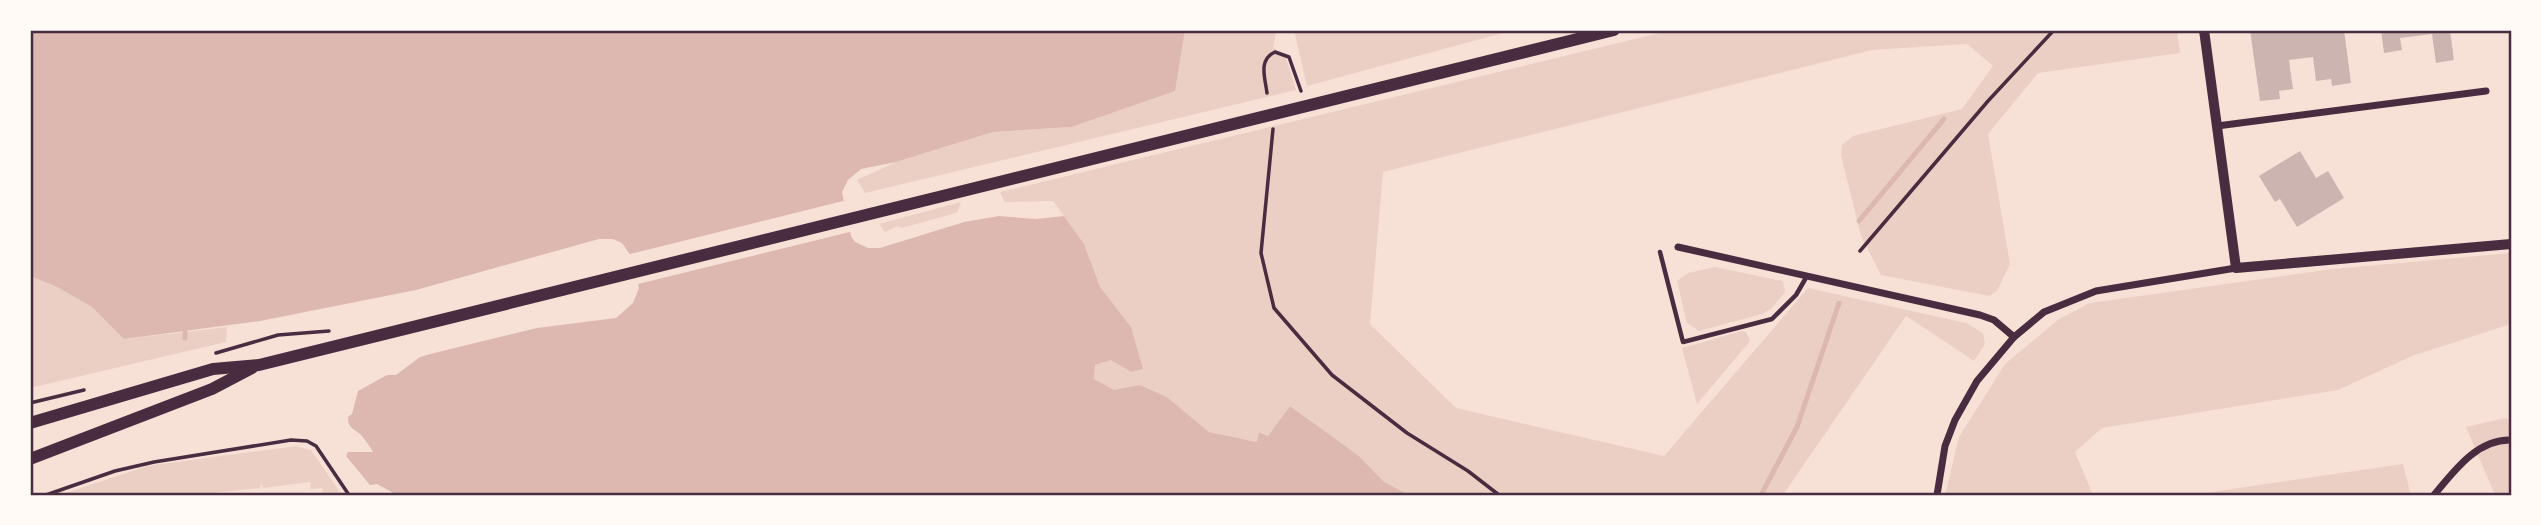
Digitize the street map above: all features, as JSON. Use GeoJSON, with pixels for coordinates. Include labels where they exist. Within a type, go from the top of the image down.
{"type":"FeatureCollection","features":[{"type":"Feature","properties":{"kind":"main road"},"geometry":{"type":"LineString","coordinates":[[30,423],[213,369],[259,365],[1614,30]]}},
{"type":"Feature","properties":{"kind":"main road"},"geometry":{"type":"LineString","coordinates":[[30,459],[212,389],[259,365]]}},
{"type":"Feature","properties":{"kind":"street"},"geometry":{"type":"LineString","coordinates":[[2204,30],[2236,268]]}},
{"type":"Feature","properties":{"kind":"street"},"geometry":{"type":"LineString","coordinates":[[2217,126],[2486,91]]}},
{"type":"Feature","properties":{"kind":"street"},"geometry":{"type":"LineString","coordinates":[[1937,495],[1945,446],[1955,420],[1977,381],[2014,337],[2044,312],[2088,294],[2236,268],[2511,244]]}},
{"type":"Feature","properties":{"kind":"street"},"geometry":{"type":"LineString","coordinates":[[1678,247],[1980,315],[2001,324],[2014,337]]}},
{"type":"Feature","properties":{"kind":"street"},"geometry":{"type":"LineString","coordinates":[[2434,495],[2461,462],[2499,440],[2511,440]]}},
{"type":"Feature","properties":{"kind":"lane"},"geometry":{"type":"LineString","coordinates":[[1660,252],[1683,342],[1773,319],[1796,295],[1807,276]]}},
{"type":"Feature","properties":{"kind":"path"},"geometry":{"type":"LineString","coordinates":[[1860,251],[1988,101],[2054,30]]}},
{"type":"Feature","properties":{"kind":"path"},"geometry":{"type":"LineString","coordinates":[[1267,93],[1264,61],[1275,52],[1289,57],[1302,91]]}},
{"type":"Feature","properties":{"kind":"path"},"geometry":{"type":"LineString","coordinates":[[1273,124],[1261,253],[1274,308],[1332,375],[1407,433],[1468,471],[1499,495]]}},
{"type":"Feature","properties":{"kind":"path"},"geometry":{"type":"LineString","coordinates":[[216,353],[278,335],[330,331]]}},
{"type":"Feature","properties":{"kind":"path"},"geometry":{"type":"LineString","coordinates":[[30,403],[94,387]]}},
{"type":"Feature","properties":{"kind":"path"},"geometry":{"type":"LineString","coordinates":[[46,495],[115,471],[216,451],[291,440],[307,441],[316,446],[349,495]]}},
{"type":"Feature","properties":{"kind":"shaded area"},"geometry":{"type":"Polygon","coordinates":[[[30,30],[1185,30],[1175,91],[1071,127],[993,132],[896,162],[861,169],[848,180],[842,192],[851,236],[855,242],[868,248],[880,248],[964,222],[999,216],[1036,219],[1064,216],[1084,244],[1100,287],[1131,327],[1143,369],[1131,372],[1111,360],[1095,365],[1094,379],[1114,390],[1140,385],[1167,397],[1209,432],[1257,442],[1259,432],[1268,436],[1290,406],[1359,456],[1383,481],[1409,495],[397,495],[377,484],[370,485],[346,456],[348,452],[373,452],[348,421],[358,391],[387,375],[396,375],[420,357],[434,353],[537,328],[616,318],[633,303],[639,288],[629,253],[622,243],[613,239],[599,239],[416,290],[260,321],[124,339],[92,307],[57,287],[30,276],[30,30]]]}},
{"type":"Feature","properties":{"kind":"shaded area"},"geometry":{"type":"Polygon","coordinates":[[[1185,30],[1277,30],[1273,47],[1286,58],[1296,90],[865,193],[857,180],[896,162],[993,132],[1071,127],[1183,40],[1185,30]]]}},
{"type":"Feature","properties":{"kind":"shaded area"},"geometry":{"type":"Polygon","coordinates":[[[1294,30],[1514,30],[1307,86],[1294,30]]]}},
{"type":"Feature","properties":{"kind":"shaded area"},"geometry":{"type":"Polygon","coordinates":[[[1672,30],[2177,30],[2180,53],[2038,73],[1988,134],[2010,264],[1997,291],[1989,296],[1881,275],[1861,236],[1841,155],[1842,145],[1853,136],[1962,109],[1993,66],[1967,44],[1872,50],[1383,172],[1370,324],[1456,408],[1664,456],[1808,288],[1966,323],[1983,333],[1985,344],[1974,361],[1906,316],[1783,495],[1409,495],[1383,481],[1359,456],[1290,406],[1268,436],[1260,432],[1257,442],[1209,432],[1167,397],[1140,385],[1115,392],[1094,379],[1095,365],[1112,360],[1131,372],[1131,327],[1099,287],[1084,244],[1053,201],[1005,202],[1000,192],[1672,30]]]}},
{"type":"Feature","properties":{"kind":"shaded area"},"geometry":{"type":"Polygon","coordinates":[[[961,202],[957,212],[902,228],[898,226],[885,232],[879,224],[961,202]]]}},
{"type":"Feature","properties":{"kind":"shaded area"},"geometry":{"type":"Polygon","coordinates":[[[2511,253],[2511,324],[2412,356],[2338,390],[2102,428],[2075,452],[2093,495],[1945,495],[1959,437],[2005,364],[2059,319],[2090,303],[2332,269],[2511,253]]]}},
{"type":"Feature","properties":{"kind":"shaded area"},"geometry":{"type":"Polygon","coordinates":[[[1715,267],[1783,281],[1785,292],[1771,309],[1762,314],[1699,331],[1687,323],[1677,281],[1688,273],[1715,267]]]}},
{"type":"Feature","properties":{"kind":"shaded area"},"geometry":{"type":"Polygon","coordinates":[[[30,276],[59,288],[92,307],[125,339],[227,327],[226,342],[30,388],[30,276]]]}},
{"type":"Feature","properties":{"kind":"shaded area"},"geometry":{"type":"Polygon","coordinates":[[[1746,332],[1750,341],[1697,404],[1682,348],[1746,332]]]}},
{"type":"Feature","properties":{"kind":"shaded area"},"geometry":{"type":"Polygon","coordinates":[[[2505,418],[2511,420],[2511,495],[2495,495],[2466,427],[2505,418]]]}},
{"type":"Feature","properties":{"kind":"shaded area"},"geometry":{"type":"Polygon","coordinates":[[[296,446],[311,450],[342,495],[323,495],[322,488],[311,489],[310,482],[263,488],[261,484],[260,488],[194,495],[60,495],[147,466],[296,446]]]}},
{"type":"Feature","properties":{"kind":"shaded area"},"geometry":{"type":"Polygon","coordinates":[[[2403,464],[2411,495],[2191,495],[2403,464]]]}},
{"type":"Feature","properties":{"kind":"pier"},"geometry":{"type":"Polygon","coordinates":[[[847,200],[854,231],[634,285],[626,255],[847,200]]]}},
{"type":"Feature","properties":{"kind":"building"},"geometry":{"type":"Polygon","coordinates":[[[2250,30],[2344,30],[2351,83],[2332,86],[2331,79],[2316,81],[2313,57],[2289,60],[2293,89],[2279,91],[2280,99],[2260,101],[2250,30]]]}},
{"type":"Feature","properties":{"kind":"building"},"geometry":{"type":"Polygon","coordinates":[[[2381,30],[2450,30],[2454,60],[2436,63],[2432,34],[2400,38],[2402,50],[2384,53],[2381,30]]]}},
{"type":"Feature","properties":{"kind":"building"},"geometry":{"type":"Polygon","coordinates":[[[2300,151],[2316,178],[2328,171],[2344,198],[2297,227],[2280,199],[2275,202],[2259,176],[2300,151]]]}},
{"type":"Feature","properties":{"kind":"waterway"},"geometry":{"type":"LineString","coordinates":[[1859,221],[1944,119]]}},
{"type":"Feature","properties":{"kind":"waterway"},"geometry":{"type":"LineString","coordinates":[[1761,495],[1797,427],[1839,303]]}},
{"type":"Feature","properties":{"kind":"waterway"},"geometry":{"type":"LineString","coordinates":[[185,331],[185,338]]}}]}
